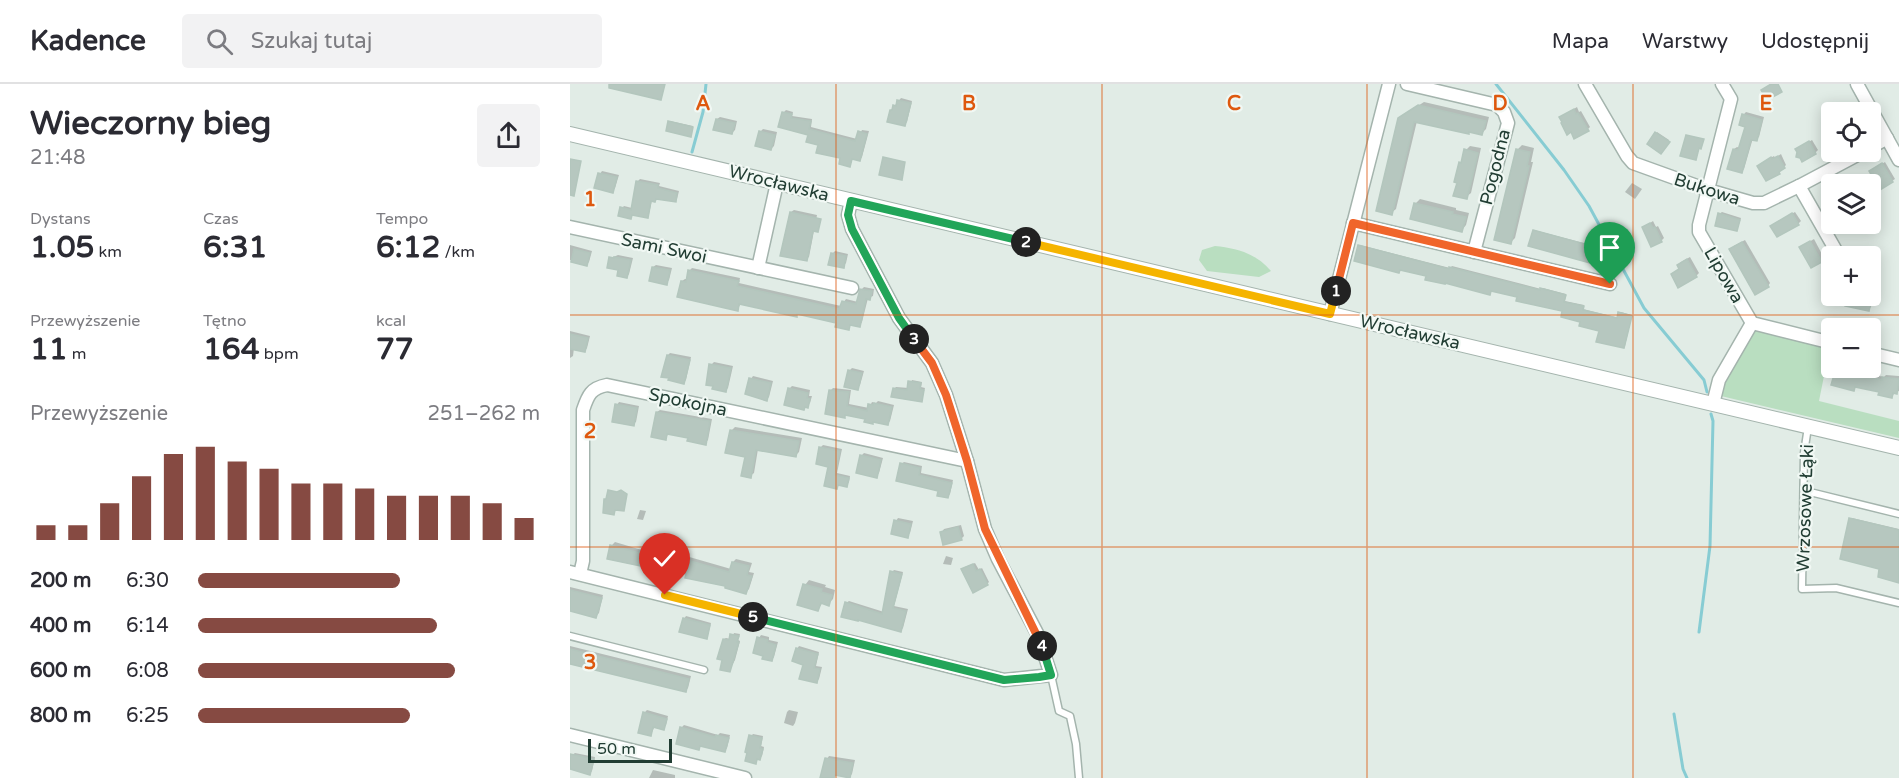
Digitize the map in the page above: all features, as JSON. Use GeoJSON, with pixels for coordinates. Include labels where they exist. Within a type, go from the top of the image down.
{"type":"FeatureCollection","features":[{"type":"Feature","properties":{"kind":"street"},"geometry":{"type":"LineString","coordinates":[[1330,314],[1389,84]]}},
{"type":"Feature","properties":{"kind":"street","name":"Pogodna"},"geometry":{"type":"LineString","coordinates":[[1407,84],[1497,105],[1508,123],[1474,252]]}},
{"type":"Feature","properties":{"kind":"street","name":"Bukowa"},"geometry":{"type":"LineString","coordinates":[[1586,84],[1627,156],[1633,162],[1708,190],[1753,203],[1764,203],[1844,162]]}},
{"type":"Feature","properties":{"kind":"street","name":"Lipowa"},"geometry":{"type":"LineString","coordinates":[[1722,84],[1731,99],[1699,232],[1752,323],[1821,340]]}},
{"type":"Feature","properties":{"kind":"street"},"geometry":{"type":"LineString","coordinates":[[1857,84],[1899,160]]}},
{"type":"Feature","properties":{"kind":"street","name":"Wrocławska"},"geometry":{"type":"LineString","coordinates":[[570,134],[1899,448]]}},
{"type":"Feature","properties":{"kind":"street"},"geometry":{"type":"LineString","coordinates":[[1881,142],[1887,138]]}},
{"type":"Feature","properties":{"kind":"street"},"geometry":{"type":"LineString","coordinates":[[758,268],[777,183]]}},
{"type":"Feature","properties":{"kind":"street"},"geometry":{"type":"LineString","coordinates":[[1799,186],[1833,246]]}},
{"type":"Feature","properties":{"kind":"street"},"geometry":{"type":"LineString","coordinates":[[575,573],[1004,680],[1051,675],[1038,635],[985,529],[946,395],[932,363],[899,318],[852,229],[848,215],[851,201]]}},
{"type":"Feature","properties":{"kind":"street"},"geometry":{"type":"LineString","coordinates":[[1353,223],[1610,284]]}},
{"type":"Feature","properties":{"kind":"street","name":"Sami Swoi"},"geometry":{"type":"LineString","coordinates":[[570,227],[852,288]]}},
{"type":"Feature","properties":{"kind":"street","name":"Lipowa"},"geometry":{"type":"LineString","coordinates":[[1713,404],[1719,381],[1752,323]]}},
{"type":"Feature","properties":{"kind":"street"},"geometry":{"type":"LineString","coordinates":[[1881,356],[1899,360]]}},
{"type":"Feature","properties":{"kind":"street","name":"Spokojna"},"geometry":{"type":"LineString","coordinates":[[575,573],[583,561],[583,410],[588,396],[597,387],[608,385],[967,461]]}},
{"type":"Feature","properties":{"kind":"street"},"geometry":{"type":"LineString","coordinates":[[570,735],[746,778]]}},
{"type":"Feature","properties":{"kind":"lane","name":"Wrzosowe Łąki"},"geometry":{"type":"LineString","coordinates":[[1808,427],[1804,453],[1802,589],[1836,588],[1899,603]]}},
{"type":"Feature","properties":{"kind":"lane"},"geometry":{"type":"LineString","coordinates":[[1804,494],[1814,494],[1899,514]]}},
{"type":"Feature","properties":{"kind":"lane"},"geometry":{"type":"LineString","coordinates":[[570,636],[704,670]]}},
{"type":"Feature","properties":{"kind":"lane"},"geometry":{"type":"LineString","coordinates":[[1051,675],[1059,711],[1070,716],[1076,744],[1079,778]]}},
{"type":"Feature","properties":{"kind":"green space"},"geometry":{"type":"Polygon","coordinates":[[[1215,246],[1246,253],[1259,260],[1271,271],[1259,277],[1207,271],[1199,260],[1202,250],[1215,246]]]}},
{"type":"Feature","properties":{"kind":"green space"},"geometry":{"type":"Polygon","coordinates":[[[1753,330],[1820,344],[1821,378],[1824,378],[1819,401],[1899,421],[1899,438],[1721,396],[1725,382],[1753,330]]]}},
{"type":"Feature","properties":{"kind":"building"},"geometry":{"type":"Polygon","coordinates":[[[609,84],[665,84],[661,100],[609,88],[609,84]]]}},
{"type":"Feature","properties":{"kind":"building"},"geometry":{"type":"Polygon","coordinates":[[[1771,84],[1778,84],[1782,92],[1767,100],[1761,90],[1771,84]]]}},
{"type":"Feature","properties":{"kind":"building"},"geometry":{"type":"Polygon","coordinates":[[[897,100],[911,103],[905,126],[887,122],[890,110],[893,105],[896,106],[897,100]]]}},
{"type":"Feature","properties":{"kind":"building"},"geometry":{"type":"Polygon","coordinates":[[[1418,105],[1486,121],[1482,135],[1414,122],[1392,215],[1376,211],[1398,118],[1418,105]]]}},
{"type":"Feature","properties":{"kind":"building"},"geometry":{"type":"Polygon","coordinates":[[[1574,109],[1589,131],[1574,139],[1571,132],[1567,135],[1559,117],[1574,109]]]}},
{"type":"Feature","properties":{"kind":"building"},"geometry":{"type":"Polygon","coordinates":[[[782,112],[792,114],[791,118],[811,121],[809,129],[831,135],[855,141],[858,131],[867,134],[860,161],[852,159],[850,167],[839,164],[840,158],[816,153],[818,145],[806,142],[808,135],[778,127],[782,112]]]}},
{"type":"Feature","properties":{"kind":"building"},"geometry":{"type":"Polygon","coordinates":[[[1742,114],[1762,120],[1757,141],[1751,140],[1742,173],[1727,169],[1733,149],[1738,150],[1745,127],[1739,125],[1742,114]]]}},
{"type":"Feature","properties":{"kind":"building"},"geometry":{"type":"Polygon","coordinates":[[[716,119],[735,123],[732,134],[713,130],[716,119]]]}},
{"type":"Feature","properties":{"kind":"building"},"geometry":{"type":"Polygon","coordinates":[[[668,121],[693,127],[691,137],[666,131],[668,121]]]}},
{"type":"Feature","properties":{"kind":"building"},"geometry":{"type":"Polygon","coordinates":[[[759,131],[775,135],[771,150],[755,146],[759,131]]]}},
{"type":"Feature","properties":{"kind":"building"},"geometry":{"type":"Polygon","coordinates":[[[1655,132],[1670,142],[1661,154],[1647,144],[1655,132]]]}},
{"type":"Feature","properties":{"kind":"building"},"geometry":{"type":"Polygon","coordinates":[[[1686,135],[1704,139],[1696,160],[1680,156],[1686,135]]]}},
{"type":"Feature","properties":{"kind":"building"},"geometry":{"type":"Polygon","coordinates":[[[1809,141],[1816,154],[1802,162],[1796,157],[1795,149],[1809,141]]]}},
{"type":"Feature","properties":{"kind":"building"},"geometry":{"type":"Polygon","coordinates":[[[1464,149],[1478,153],[1467,199],[1453,196],[1457,183],[1454,182],[1464,149]]]}},
{"type":"Feature","properties":{"kind":"building"},"geometry":{"type":"Polygon","coordinates":[[[1516,149],[1530,152],[1527,166],[1529,166],[1511,244],[1494,240],[1516,149]]]}},
{"type":"Feature","properties":{"kind":"building"},"geometry":{"type":"Polygon","coordinates":[[[1778,156],[1785,168],[1779,172],[1780,174],[1766,181],[1757,166],[1771,157],[1772,159],[1778,156]]]}},
{"type":"Feature","properties":{"kind":"building"},"geometry":{"type":"Polygon","coordinates":[[[883,157],[905,162],[902,180],[879,175],[883,157]]]}},
{"type":"Feature","properties":{"kind":"building"},"geometry":{"type":"Polygon","coordinates":[[[570,159],[581,161],[574,196],[570,195],[570,159]]]}},
{"type":"Feature","properties":{"kind":"building"},"geometry":{"type":"Polygon","coordinates":[[[1882,163],[1893,182],[1881,189],[1881,174],[1871,174],[1869,171],[1882,163]]]}},
{"type":"Feature","properties":{"kind":"building"},"geometry":{"type":"Polygon","coordinates":[[[598,173],[617,177],[613,193],[594,188],[598,173]]]}},
{"type":"Feature","properties":{"kind":"building"},"geometry":{"type":"Polygon","coordinates":[[[636,181],[658,185],[658,188],[677,193],[676,202],[656,199],[655,202],[651,201],[648,218],[632,215],[631,219],[618,216],[620,207],[631,210],[636,181]]]}},
{"type":"Feature","properties":{"kind":"building"},"geometry":{"type":"Polygon","coordinates":[[[1414,203],[1466,217],[1462,232],[1410,219],[1414,203]]]}},
{"type":"Feature","properties":{"kind":"building"},"geometry":{"type":"Polygon","coordinates":[[[790,212],[821,219],[818,232],[813,231],[807,261],[780,256],[790,212]]]}},
{"type":"Feature","properties":{"kind":"building"},"geometry":{"type":"Polygon","coordinates":[[[1718,213],[1740,220],[1737,231],[1715,226],[1718,213]]]}},
{"type":"Feature","properties":{"kind":"building"},"geometry":{"type":"Polygon","coordinates":[[[1792,213],[1799,225],[1777,237],[1770,226],[1792,213]]]}},
{"type":"Feature","properties":{"kind":"building"},"geometry":{"type":"Polygon","coordinates":[[[1650,223],[1653,228],[1655,227],[1662,242],[1651,247],[1642,227],[1650,223]]]}},
{"type":"Feature","properties":{"kind":"building"},"geometry":{"type":"Polygon","coordinates":[[[1533,230],[1599,248],[1594,264],[1528,246],[1533,230]]]}},
{"type":"Feature","properties":{"kind":"building"},"geometry":{"type":"Polygon","coordinates":[[[1810,241],[1821,263],[1811,268],[1799,247],[1810,241]]]}},
{"type":"Feature","properties":{"kind":"building"},"geometry":{"type":"Polygon","coordinates":[[[1742,242],[1769,287],[1755,295],[1729,249],[1742,242]]]}},
{"type":"Feature","properties":{"kind":"building"},"geometry":{"type":"Polygon","coordinates":[[[1358,245],[1449,269],[1449,267],[1566,295],[1564,302],[1584,306],[1583,310],[1617,318],[1618,312],[1632,316],[1624,348],[1596,342],[1599,331],[1579,326],[1580,322],[1561,317],[1562,311],[1516,301],[1517,297],[1491,291],[1490,295],[1425,280],[1426,276],[1400,270],[1399,273],[1354,261],[1358,245]]]}},
{"type":"Feature","properties":{"kind":"building"},"geometry":{"type":"Polygon","coordinates":[[[574,249],[590,253],[587,266],[571,262],[574,249]]]}},
{"type":"Feature","properties":{"kind":"building"},"geometry":{"type":"Polygon","coordinates":[[[831,253],[846,256],[844,268],[828,265],[831,253]]]}},
{"type":"Feature","properties":{"kind":"building"},"geometry":{"type":"Polygon","coordinates":[[[609,257],[631,260],[627,278],[617,276],[618,270],[607,268],[609,257]]]}},
{"type":"Feature","properties":{"kind":"building"},"geometry":{"type":"Polygon","coordinates":[[[1687,259],[1697,277],[1678,288],[1671,274],[1679,269],[1677,265],[1687,259]]]}},
{"type":"Feature","properties":{"kind":"building"},"geometry":{"type":"Polygon","coordinates":[[[652,267],[670,270],[667,285],[649,281],[652,267]]]}},
{"type":"Feature","properties":{"kind":"building"},"geometry":{"type":"Polygon","coordinates":[[[688,270],[739,281],[737,286],[839,309],[842,301],[856,304],[860,289],[872,291],[870,300],[866,299],[860,327],[850,325],[849,330],[835,327],[836,323],[797,314],[797,317],[739,304],[738,311],[677,297],[681,281],[686,282],[688,270]]]}},
{"type":"Feature","properties":{"kind":"building"},"geometry":{"type":"Polygon","coordinates":[[[1845,306],[1870,306],[1869,311],[1845,306]]]}},
{"type":"Feature","properties":{"kind":"building"},"geometry":{"type":"Polygon","coordinates":[[[570,334],[588,338],[585,352],[570,349],[570,334]]]}},
{"type":"Feature","properties":{"kind":"building"},"geometry":{"type":"Polygon","coordinates":[[[667,355],[690,360],[684,384],[661,377],[667,355]]]}},
{"type":"Feature","properties":{"kind":"building"},"geometry":{"type":"Polygon","coordinates":[[[709,364],[731,368],[726,392],[706,385],[709,364]]]}},
{"type":"Feature","properties":{"kind":"building"},"geometry":{"type":"Polygon","coordinates":[[[848,370],[862,373],[858,390],[844,387],[848,370]]]}},
{"type":"Feature","properties":{"kind":"building"},"geometry":{"type":"Polygon","coordinates":[[[749,378],[771,383],[767,401],[745,394],[749,378]]]}},
{"type":"Feature","properties":{"kind":"building"},"geometry":{"type":"Polygon","coordinates":[[[1833,378],[1899,379],[1897,394],[1893,393],[1892,398],[1878,395],[1879,392],[1855,387],[1854,391],[1831,385],[1833,378]]]}},
{"type":"Feature","properties":{"kind":"building"},"geometry":{"type":"Polygon","coordinates":[[[908,381],[921,383],[920,389],[924,390],[922,402],[891,397],[893,388],[907,390],[908,381]]]}},
{"type":"Feature","properties":{"kind":"building"},"geometry":{"type":"Polygon","coordinates":[[[788,388],[808,393],[807,398],[810,399],[808,408],[805,407],[804,410],[784,405],[788,388]]]}},
{"type":"Feature","properties":{"kind":"building"},"geometry":{"type":"Polygon","coordinates":[[[829,390],[849,392],[847,406],[867,411],[868,404],[873,405],[874,403],[892,407],[888,425],[864,422],[865,419],[845,415],[845,418],[825,414],[829,390]]]}},
{"type":"Feature","properties":{"kind":"building"},"geometry":{"type":"Polygon","coordinates":[[[615,404],[637,408],[634,426],[612,422],[615,404]]]}},
{"type":"Feature","properties":{"kind":"building"},"geometry":{"type":"Polygon","coordinates":[[[656,412],[710,421],[706,445],[687,441],[688,438],[667,434],[666,440],[651,437],[656,412]]]}},
{"type":"Feature","properties":{"kind":"building"},"geometry":{"type":"Polygon","coordinates":[[[730,430],[799,441],[796,457],[756,450],[751,478],[741,476],[745,457],[725,453],[730,430]]]}},
{"type":"Feature","properties":{"kind":"building"},"geometry":{"type":"Polygon","coordinates":[[[819,447],[840,451],[835,475],[849,478],[847,487],[838,485],[837,489],[824,486],[828,467],[816,464],[819,447]]]}},
{"type":"Feature","properties":{"kind":"building"},"geometry":{"type":"Polygon","coordinates":[[[860,455],[881,460],[877,478],[856,473],[860,455]]]}},
{"type":"Feature","properties":{"kind":"building"},"geometry":{"type":"Polygon","coordinates":[[[900,463],[920,468],[919,475],[952,483],[948,498],[937,496],[938,491],[896,481],[900,463]]]}},
{"type":"Feature","properties":{"kind":"building"},"geometry":{"type":"Polygon","coordinates":[[[608,490],[617,492],[621,490],[627,494],[624,511],[615,510],[614,515],[603,513],[604,499],[606,499],[608,490]]]}},
{"type":"Feature","properties":{"kind":"building"},"geometry":{"type":"Polygon","coordinates":[[[1849,518],[1899,530],[1899,583],[1878,577],[1879,569],[1840,559],[1849,518]]]}},
{"type":"Feature","properties":{"kind":"building"},"geometry":{"type":"Polygon","coordinates":[[[894,520],[911,524],[908,538],[891,534],[894,520]]]}},
{"type":"Feature","properties":{"kind":"building"},"geometry":{"type":"Polygon","coordinates":[[[958,527],[962,540],[943,545],[940,532],[958,527]]]}},
{"type":"Feature","properties":{"kind":"building"},"geometry":{"type":"Polygon","coordinates":[[[610,545],[650,556],[652,545],[678,551],[676,557],[729,572],[732,562],[749,566],[747,575],[752,576],[746,594],[725,588],[725,586],[685,578],[686,574],[665,568],[664,571],[607,559],[610,545]]]}},
{"type":"Feature","properties":{"kind":"building"},"geometry":{"type":"Polygon","coordinates":[[[973,564],[976,571],[980,569],[988,585],[973,593],[961,569],[973,564]]]}},
{"type":"Feature","properties":{"kind":"building"},"geometry":{"type":"Polygon","coordinates":[[[890,571],[902,574],[893,608],[906,611],[901,632],[841,617],[845,602],[882,614],[890,571]]]}},
{"type":"Feature","properties":{"kind":"building"},"geometry":{"type":"Polygon","coordinates":[[[803,584],[822,589],[821,592],[832,595],[829,606],[821,603],[818,611],[797,605],[803,584]]]}},
{"type":"Feature","properties":{"kind":"building"},"geometry":{"type":"Polygon","coordinates":[[[570,590],[602,598],[596,618],[570,611],[570,590]]]}},
{"type":"Feature","properties":{"kind":"building"},"geometry":{"type":"Polygon","coordinates":[[[683,618],[710,625],[707,639],[679,632],[683,618]]]}},
{"type":"Feature","properties":{"kind":"building"},"geometry":{"type":"Polygon","coordinates":[[[730,634],[739,636],[737,642],[739,642],[730,672],[720,670],[722,660],[717,659],[723,639],[729,640],[730,634]]]}},
{"type":"Feature","properties":{"kind":"building"},"geometry":{"type":"Polygon","coordinates":[[[757,637],[776,645],[772,661],[762,659],[763,656],[753,653],[757,637]]]}},
{"type":"Feature","properties":{"kind":"building"},"geometry":{"type":"Polygon","coordinates":[[[796,648],[818,654],[814,668],[820,669],[817,683],[799,679],[803,665],[792,661],[796,648]]]}},
{"type":"Feature","properties":{"kind":"building"},"geometry":{"type":"Polygon","coordinates":[[[570,649],[689,679],[686,692],[570,664],[570,649]]]}},
{"type":"Feature","properties":{"kind":"building"},"geometry":{"type":"Polygon","coordinates":[[[643,712],[667,719],[664,730],[653,727],[651,736],[638,733],[643,712]]]}},
{"type":"Feature","properties":{"kind":"building"},"geometry":{"type":"Polygon","coordinates":[[[680,727],[715,737],[716,735],[729,738],[725,752],[700,746],[699,750],[676,744],[680,727]]]}},
{"type":"Feature","properties":{"kind":"building"},"geometry":{"type":"Polygon","coordinates":[[[749,735],[762,738],[760,748],[763,749],[760,760],[757,759],[756,764],[745,761],[749,735]]]}},
{"type":"Feature","properties":{"kind":"building"},"geometry":{"type":"Polygon","coordinates":[[[570,754],[594,759],[590,775],[570,769],[570,754]]]}},
{"type":"Feature","properties":{"kind":"building"},"geometry":{"type":"Polygon","coordinates":[[[825,758],[853,763],[850,778],[835,775],[834,778],[820,778],[825,758]]]}},
{"type":"Feature","properties":{"kind":"waterway"},"geometry":{"type":"LineString","coordinates":[[692,152],[703,112],[706,84]]}},
{"type":"Feature","properties":{"kind":"waterway"},"geometry":{"type":"LineString","coordinates":[[1496,84],[1564,170],[1589,206],[1644,308],[1704,380],[1707,392]]}},
{"type":"Feature","properties":{"kind":"waterway"},"geometry":{"type":"LineString","coordinates":[[1699,632],[1710,546],[1713,421],[1711,414]]}},
{"type":"Feature","properties":{"kind":"waterway"},"geometry":{"type":"LineString","coordinates":[[1674,714],[1683,769],[1687,778]]}},
{"type":"Feature","properties":{"kind":"route"},"geometry":{"type":"LineString","coordinates":[[665,595],[1004,680],[1051,675],[1038,635],[985,529],[956,422],[946,395],[932,363],[899,318],[852,229],[848,215],[851,201],[1330,314],[1353,223],[1610,284]]}}]}
